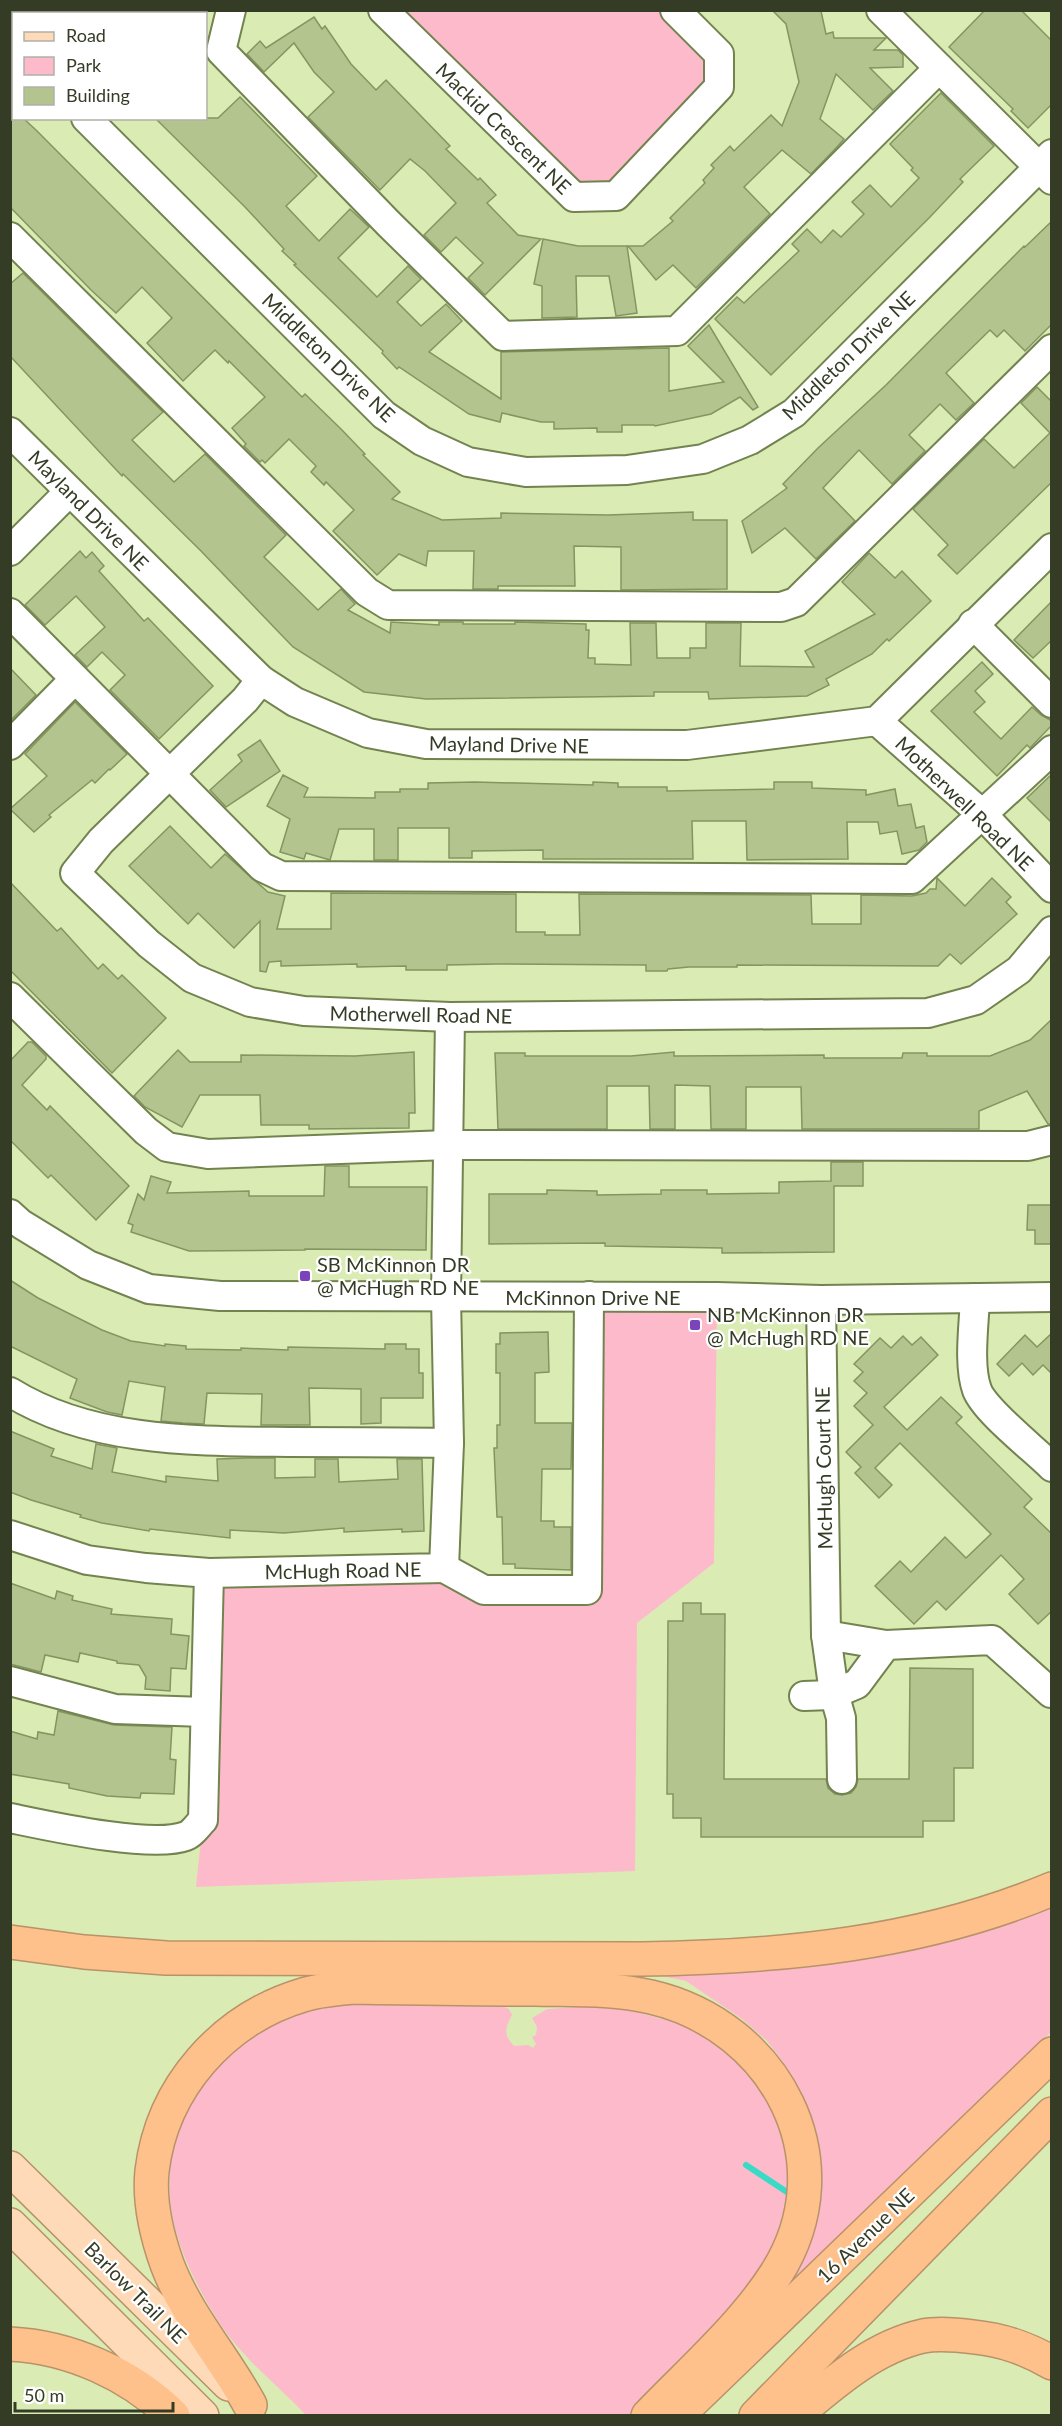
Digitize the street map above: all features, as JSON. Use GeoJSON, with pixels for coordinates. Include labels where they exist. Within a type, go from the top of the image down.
{"type":"FeatureCollection","features":[{"type":"Feature","properties":{"kind":"highway"},"geometry":{"type":"LineString","coordinates":[[10,1942],[84,1952],[166,1958],[719,1958],[808,1951],[888,1938],[979,1915],[1052,1889]]}},
{"type":"Feature","properties":{"kind":"highway"},"geometry":{"type":"LineString","coordinates":[[255,2410],[178,2291],[167,2263],[153,2202],[152,2172],[164,2120],[191,2073],[206,2054],[238,2025],[260,2013],[297,1997],[327,1990],[352,1987],[592,1989],[650,1996],[678,2004],[703,2015],[731,2033],[765,2066],[783,2093],[798,2130],[803,2160],[805,2193],[799,2223],[776,2274],[734,2327],[648,2415]]}},
{"type":"Feature","properties":{"kind":"highway","name":"16 Avenue NE"},"geometry":{"type":"LineString","coordinates":[[677,2415],[1052,2054]]}},
{"type":"Feature","properties":{"kind":"highway"},"geometry":{"type":"LineString","coordinates":[[756,2415],[1052,2114]]}},
{"type":"Feature","properties":{"kind":"highway"},"geometry":{"type":"LineString","coordinates":[[794,2415],[833,2382],[869,2360],[897,2345],[924,2336],[954,2335],[1007,2342],[1035,2353],[1052,2363]]}},
{"type":"Feature","properties":{"kind":"highway"},"geometry":{"type":"LineString","coordinates":[[10,2344],[53,2349],[85,2360],[134,2386],[173,2415]]}},
{"type":"Feature","properties":{"kind":"main road","name":"Barlow Trail NE"},"geometry":{"type":"LineString","coordinates":[[10,2168],[255,2410]]}},
{"type":"Feature","properties":{"kind":"main road","name":"Barlow Trail NE"},"geometry":{"type":"LineString","coordinates":[[10,2225],[202,2415]]}},
{"type":"Feature","properties":{"kind":"street"},"geometry":{"type":"LineString","coordinates":[[231,10],[220,51],[381,216],[503,336],[677,331],[939,68]]}},
{"type":"Feature","properties":{"kind":"street","name":"Mackid Crescent NE"},"geometry":{"type":"LineString","coordinates":[[383,10],[574,197],[616,196],[719,87],[719,54],[675,10]]}},
{"type":"Feature","properties":{"kind":"street"},"geometry":{"type":"LineString","coordinates":[[881,10],[939,68],[1047,167]]}},
{"type":"Feature","properties":{"kind":"street","name":"Middleton Drive NE"},"geometry":{"type":"LineString","coordinates":[[88,120],[384,415],[422,441],[468,462],[526,472],[638,469],[703,459],[750,440],[794,413],[1047,167]]}},
{"type":"Feature","properties":{"kind":"street"},"geometry":{"type":"LineString","coordinates":[[10,237],[367,592],[388,605],[781,607],[796,602],[1052,349]]}},
{"type":"Feature","properties":{"kind":"street","name":"Mayland Drive NE"},"geometry":{"type":"LineString","coordinates":[[10,432],[261,680],[295,702],[368,732],[426,744],[687,745],[877,721]]}},
{"type":"Feature","properties":{"kind":"street"},"geometry":{"type":"LineString","coordinates":[[10,551],[69,492]]}},
{"type":"Feature","properties":{"kind":"street"},"geometry":{"type":"LineString","coordinates":[[877,721],[1052,548]]}},
{"type":"Feature","properties":{"kind":"street"},"geometry":{"type":"LineString","coordinates":[[10,614],[262,867],[281,876],[912,879],[1052,750]]}},
{"type":"Feature","properties":{"kind":"street"},"geometry":{"type":"LineString","coordinates":[[973,624],[1052,704]]}},
{"type":"Feature","properties":{"kind":"street"},"geometry":{"type":"LineString","coordinates":[[10,746],[75,679]]}},
{"type":"Feature","properties":{"kind":"street","name":"Motherwell Road NE"},"geometry":{"type":"LineString","coordinates":[[261,680],[245,700],[100,841],[75,873],[149,945],[192,978],[250,1002],[304,1011],[450,1017],[928,1013],[976,1000],[1019,970],[1052,932]]}},
{"type":"Feature","properties":{"kind":"street","name":"Motherwell Road NE"},"geometry":{"type":"LineString","coordinates":[[877,721],[983,815],[1052,888]]}},
{"type":"Feature","properties":{"kind":"street"},"geometry":{"type":"LineString","coordinates":[[10,998],[146,1131],[167,1147],[208,1154],[448,1145],[1029,1146],[1052,1140]]}},
{"type":"Feature","properties":{"kind":"street","name":"McHugh Road NE"},"geometry":{"type":"LineString","coordinates":[[10,1535],[87,1560],[209,1573],[444,1568],[449,1443],[446,1297],[450,1017]]}},
{"type":"Feature","properties":{"kind":"street","name":"McKinnon Drive NE"},"geometry":{"type":"LineString","coordinates":[[10,1214],[21,1224],[88,1265],[149,1289],[220,1296],[589,1296],[821,1300],[1052,1297]]}},
{"type":"Feature","properties":{"kind":"street"},"geometry":{"type":"LineString","coordinates":[[444,1568],[484,1590],[587,1590],[589,1296]]}},
{"type":"Feature","properties":{"kind":"street"},"geometry":{"type":"LineString","coordinates":[[975,1298],[974,1375],[978,1393],[990,1409],[1052,1467]]}},
{"type":"Feature","properties":{"kind":"street","name":"McHugh Court NE"},"geometry":{"type":"LineString","coordinates":[[821,1300],[826,1635],[834,1693],[841,1718],[842,1779]]}},
{"type":"Feature","properties":{"kind":"street"},"geometry":{"type":"LineString","coordinates":[[10,1392],[80,1423],[138,1434],[217,1441],[449,1443]]}},
{"type":"Feature","properties":{"kind":"street"},"geometry":{"type":"LineString","coordinates":[[10,1818],[53,1827],[157,1841],[188,1836],[202,1820],[209,1573]]}},
{"type":"Feature","properties":{"kind":"street"},"geometry":{"type":"LineString","coordinates":[[826,1635],[886,1645],[992,1640],[1052,1693]]}},
{"type":"Feature","properties":{"kind":"street"},"geometry":{"type":"LineString","coordinates":[[804,1696],[834,1693],[857,1684],[886,1645]]}},
{"type":"Feature","properties":{"kind":"street"},"geometry":{"type":"LineString","coordinates":[[10,1681],[115,1709],[205,1712]]}},
{"type":"Feature","properties":{"kind":"green space"},"geometry":{"type":"Polygon","coordinates":[[[383,11],[675,11],[719,54],[719,87],[616,196],[574,197],[383,11]]]}},
{"type":"Feature","properties":{"kind":"green space"},"geometry":{"type":"Polygon","coordinates":[[[589,1296],[717,1297],[714,1563],[637,1623],[635,1871],[196,1887],[203,1820],[209,1573],[444,1568],[484,1590],[587,1590],[589,1296]]]}},
{"type":"Feature","properties":{"kind":"green space"},"geometry":{"type":"Polygon","coordinates":[[[1051,1902],[1051,2032],[972,2112],[797,2278],[792,2276],[818,2207],[819,2164],[808,2111],[801,2092],[767,2041],[742,2019],[686,1981],[657,1975],[1051,1902]]]}},
{"type":"Feature","properties":{"kind":"green space"},"geometry":{"type":"Polygon","coordinates":[[[334,2002],[502,2006],[509,2009],[512,2015],[506,2031],[510,2042],[514,2046],[528,2045],[533,2048],[536,2044],[532,2037],[536,2035],[537,2027],[532,2018],[547,2009],[591,2006],[626,2009],[691,2027],[733,2049],[782,2120],[795,2200],[753,2291],[632,2415],[307,2416],[247,2357],[226,2332],[190,2270],[173,2219],[170,2189],[171,2159],[179,2131],[190,2104],[206,2079],[225,2057],[248,2038],[274,2022],[334,2002]]]}},
{"type":"Feature","properties":{"kind":"building"},"geometry":{"type":"Polygon","coordinates":[[[772,10],[821,11],[826,34],[833,32],[834,38],[886,38],[874,50],[898,50],[903,55],[903,67],[870,68],[893,91],[873,110],[836,74],[820,119],[844,139],[811,174],[782,150],[744,187],[770,214],[696,288],[673,265],[656,280],[628,246],[643,246],[673,221],[670,218],[705,183],[703,180],[714,168],[711,165],[730,146],[734,151],[771,115],[782,126],[799,82],[786,24],[772,10]]]}},
{"type":"Feature","properties":{"kind":"building"},"geometry":{"type":"Polygon","coordinates":[[[985,10],[1021,10],[1052,41],[1052,104],[1028,128],[1011,111],[1013,109],[949,47],[985,10]]]}},
{"type":"Feature","properties":{"kind":"building"},"geometry":{"type":"Polygon","coordinates":[[[314,17],[322,29],[325,26],[351,64],[376,90],[386,80],[450,146],[446,149],[496,195],[487,203],[518,235],[541,239],[485,295],[468,278],[483,263],[456,237],[441,252],[424,235],[456,203],[425,171],[410,159],[380,190],[308,117],[334,92],[314,72],[294,43],[264,72],[247,54],[260,41],[266,48],[314,17]]]}},
{"type":"Feature","properties":{"kind":"building"},"geometry":{"type":"Polygon","coordinates":[[[941,93],[994,146],[960,179],[963,182],[930,217],[771,375],[715,319],[737,297],[744,303],[799,251],[792,244],[807,229],[821,243],[833,230],[841,237],[864,214],[852,202],[870,185],[891,207],[919,178],[911,170],[913,168],[890,144],[941,93]]]}},
{"type":"Feature","properties":{"kind":"building"},"geometry":{"type":"Polygon","coordinates":[[[240,97],[317,176],[286,206],[319,241],[350,209],[369,227],[338,258],[377,297],[408,266],[421,279],[397,302],[421,326],[446,304],[462,321],[429,352],[501,399],[501,352],[669,348],[669,391],[724,382],[688,346],[709,325],[758,407],[753,410],[740,397],[711,414],[655,426],[622,425],[622,432],[597,432],[597,428],[554,429],[554,422],[541,422],[502,413],[500,422],[469,414],[399,367],[397,369],[382,353],[383,351],[294,265],[296,264],[282,251],[284,249],[245,207],[157,120],[218,118],[240,97]]]}},
{"type":"Feature","properties":{"kind":"building"},"geometry":{"type":"Polygon","coordinates":[[[10,118],[12,118],[12,120],[25,120],[36,130],[302,397],[305,394],[342,430],[400,492],[392,499],[442,520],[501,518],[501,513],[608,515],[693,512],[693,520],[727,520],[727,589],[621,590],[621,547],[574,546],[575,586],[498,586],[498,589],[473,589],[474,551],[428,551],[426,566],[399,554],[377,575],[333,531],[354,510],[326,482],[324,485],[311,472],[316,466],[289,439],[265,463],[262,460],[260,462],[244,446],[246,444],[232,428],[265,397],[215,350],[183,381],[147,343],[172,318],[142,287],[116,313],[10,207],[10,118]]]}},
{"type":"Feature","properties":{"kind":"building"},"geometry":{"type":"Polygon","coordinates":[[[1052,221],[1052,324],[1025,351],[1004,330],[997,337],[990,330],[946,373],[974,403],[956,420],[940,404],[909,435],[925,451],[892,484],[859,450],[823,488],[855,521],[816,559],[785,528],[752,553],[742,521],[787,488],[783,484],[818,448],[886,385],[1024,246],[1052,221]]]}},
{"type":"Feature","properties":{"kind":"building"},"geometry":{"type":"Polygon","coordinates":[[[543,239],[578,246],[627,246],[637,313],[616,316],[609,276],[576,276],[577,317],[542,318],[542,286],[534,284],[543,239]]]}},
{"type":"Feature","properties":{"kind":"building"},"geometry":{"type":"Polygon","coordinates":[[[23,273],[163,412],[132,440],[174,482],[205,454],[286,535],[264,557],[318,610],[341,589],[355,604],[348,610],[390,633],[391,622],[439,625],[439,622],[586,624],[586,630],[589,630],[588,658],[595,658],[595,664],[631,665],[630,623],[656,623],[657,658],[690,658],[690,648],[706,648],[706,623],[741,623],[740,666],[814,667],[805,651],[875,614],[842,582],[869,553],[895,578],[902,571],[931,601],[889,641],[887,639],[872,654],[826,679],[829,685],[807,696],[709,699],[708,692],[654,692],[654,696],[426,699],[364,692],[293,647],[201,551],[123,474],[122,476],[10,356],[10,284],[23,273]]]}},
{"type":"Feature","properties":{"kind":"building"},"geometry":{"type":"Polygon","coordinates":[[[1037,387],[1052,402],[1052,482],[957,574],[938,555],[948,545],[913,509],[984,439],[1014,468],[1050,433],[1021,403],[1037,387]]]}},
{"type":"Feature","properties":{"kind":"building"},"geometry":{"type":"Polygon","coordinates":[[[80,551],[86,558],[92,552],[104,566],[99,571],[144,621],[148,618],[213,686],[159,739],[110,690],[125,675],[102,652],[87,667],[75,655],[105,627],[76,596],[45,625],[25,605],[80,551]]]}},
{"type":"Feature","properties":{"kind":"building"},"geometry":{"type":"Polygon","coordinates":[[[1052,601],[1052,640],[1033,658],[1014,640],[1052,601]]]}},
{"type":"Feature","properties":{"kind":"building"},"geometry":{"type":"Polygon","coordinates":[[[982,662],[993,674],[975,691],[985,702],[974,712],[1001,739],[1032,707],[1052,721],[1052,725],[1030,748],[1027,745],[997,776],[931,711],[982,662]]]}},
{"type":"Feature","properties":{"kind":"building"},"geometry":{"type":"Polygon","coordinates":[[[10,668],[36,695],[10,721],[10,668]]]}},
{"type":"Feature","properties":{"kind":"building"},"geometry":{"type":"Polygon","coordinates":[[[75,702],[127,754],[95,783],[92,780],[49,815],[51,817],[34,832],[10,809],[47,776],[25,754],[75,702]]]}},
{"type":"Feature","properties":{"kind":"building"},"geometry":{"type":"Polygon","coordinates":[[[260,740],[280,771],[226,807],[210,790],[242,761],[238,755],[260,740]]]}},
{"type":"Feature","properties":{"kind":"building"},"geometry":{"type":"Polygon","coordinates":[[[1052,774],[1052,823],[1027,798],[1052,774]]]}},
{"type":"Feature","properties":{"kind":"building"},"geometry":{"type":"Polygon","coordinates":[[[283,775],[308,788],[304,797],[375,798],[375,792],[428,789],[428,783],[475,782],[593,785],[593,782],[618,783],[618,787],[667,787],[667,791],[774,789],[774,782],[812,782],[812,788],[866,790],[866,795],[895,789],[898,806],[911,804],[916,828],[924,826],[927,842],[919,850],[902,854],[897,831],[880,834],[878,822],[847,822],[848,859],[747,860],[746,821],[692,821],[693,859],[543,859],[543,850],[472,851],[472,858],[449,858],[449,828],[398,828],[398,860],[374,860],[374,829],[339,829],[330,860],[306,853],[304,859],[280,852],[290,819],[267,806],[283,775]]]}},
{"type":"Feature","properties":{"kind":"building"},"geometry":{"type":"Polygon","coordinates":[[[170,826],[211,868],[225,854],[268,892],[285,896],[277,929],[331,929],[331,893],[516,894],[516,932],[545,932],[545,935],[580,935],[579,894],[811,895],[812,924],[861,924],[861,895],[912,896],[926,893],[930,889],[936,889],[937,878],[965,906],[992,878],[1011,897],[1006,902],[1017,914],[961,964],[950,954],[938,966],[737,965],[737,967],[689,967],[667,971],[646,971],[646,965],[496,964],[447,965],[447,970],[406,970],[406,966],[357,967],[357,964],[281,966],[281,961],[269,962],[266,972],[260,971],[260,921],[234,948],[198,913],[188,924],[129,866],[170,826]]]}},
{"type":"Feature","properties":{"kind":"building"},"geometry":{"type":"Polygon","coordinates":[[[10,882],[57,931],[61,928],[98,969],[103,964],[118,979],[122,975],[166,1018],[112,1073],[10,970],[10,882]]]}},
{"type":"Feature","properties":{"kind":"building"},"geometry":{"type":"Polygon","coordinates":[[[1052,1019],[1052,1124],[1048,1124],[1027,1091],[979,1111],[979,1129],[802,1129],[801,1087],[746,1087],[746,1129],[711,1129],[710,1086],[675,1085],[675,1129],[650,1129],[649,1086],[607,1086],[607,1129],[498,1129],[495,1053],[525,1053],[525,1056],[631,1056],[674,1052],[674,1056],[824,1055],[824,1058],[902,1058],[903,1053],[927,1053],[927,1056],[990,1056],[1030,1040],[1052,1019]]]}},
{"type":"Feature","properties":{"kind":"building"},"geometry":{"type":"Polygon","coordinates":[[[28,1042],[32,1042],[46,1056],[46,1059],[22,1085],[47,1110],[50,1106],[129,1186],[96,1220],[51,1175],[48,1178],[10,1140],[10,1061],[28,1042]]]}},
{"type":"Feature","properties":{"kind":"building"},"geometry":{"type":"Polygon","coordinates":[[[178,1050],[190,1062],[241,1062],[241,1055],[355,1056],[414,1052],[415,1113],[409,1113],[409,1128],[309,1129],[309,1125],[261,1125],[260,1095],[200,1095],[182,1127],[145,1107],[134,1096],[178,1050]]]}},
{"type":"Feature","properties":{"kind":"building"},"geometry":{"type":"Polygon","coordinates":[[[831,1162],[863,1162],[863,1186],[834,1186],[834,1252],[722,1253],[722,1248],[605,1246],[605,1243],[489,1244],[489,1194],[547,1194],[547,1190],[597,1191],[597,1195],[661,1194],[661,1190],[707,1190],[707,1194],[779,1193],[779,1182],[831,1181],[831,1162]]]}},
{"type":"Feature","properties":{"kind":"building"},"geometry":{"type":"Polygon","coordinates":[[[325,1166],[349,1166],[349,1187],[427,1187],[426,1250],[189,1251],[131,1232],[133,1225],[128,1223],[138,1194],[144,1200],[151,1176],[171,1182],[167,1193],[249,1191],[249,1196],[324,1196],[325,1166]]]}},
{"type":"Feature","properties":{"kind":"building"},"geometry":{"type":"Polygon","coordinates":[[[1028,1205],[1052,1205],[1052,1244],[1035,1244],[1035,1230],[1027,1230],[1028,1205]]]}},
{"type":"Feature","properties":{"kind":"building"},"geometry":{"type":"Polygon","coordinates":[[[10,1280],[38,1298],[102,1330],[131,1341],[165,1346],[165,1344],[186,1346],[186,1349],[241,1350],[241,1348],[288,1350],[288,1347],[385,1349],[385,1344],[406,1344],[406,1349],[419,1349],[419,1373],[423,1373],[423,1398],[381,1398],[381,1423],[361,1424],[361,1389],[309,1388],[310,1425],[261,1425],[262,1394],[207,1393],[204,1424],[183,1423],[161,1421],[165,1387],[129,1381],[122,1415],[107,1412],[70,1398],[77,1379],[10,1346],[10,1280]]]}},
{"type":"Feature","properties":{"kind":"building"},"geometry":{"type":"Polygon","coordinates":[[[548,1332],[549,1372],[535,1373],[535,1423],[572,1423],[571,1469],[542,1469],[541,1521],[554,1521],[554,1527],[571,1527],[571,1570],[515,1568],[515,1564],[503,1564],[502,1517],[497,1517],[494,1448],[497,1448],[497,1425],[500,1425],[500,1373],[496,1373],[496,1344],[500,1344],[500,1333],[548,1332]]]}},
{"type":"Feature","properties":{"kind":"building"},"geometry":{"type":"Polygon","coordinates":[[[1052,1333],[1052,1374],[1043,1365],[1033,1375],[1022,1363],[1009,1376],[997,1364],[1025,1335],[1037,1347],[1052,1333]]]}},
{"type":"Feature","properties":{"kind":"building"},"geometry":{"type":"Polygon","coordinates":[[[903,1336],[912,1345],[921,1337],[938,1355],[884,1407],[907,1430],[941,1397],[962,1417],[956,1423],[1032,1499],[1024,1507],[1052,1534],[1052,1611],[1038,1624],[1009,1594],[1024,1579],[1001,1555],[946,1610],[937,1601],[914,1624],[875,1586],[900,1561],[911,1572],[945,1537],[966,1558],[991,1534],[900,1443],[875,1468],[892,1485],[879,1498],[855,1473],[861,1467],[846,1452],[873,1425],[854,1406],[867,1393],[854,1381],[863,1372],[854,1364],[880,1338],[891,1348],[903,1336]]]}},
{"type":"Feature","properties":{"kind":"building"},"geometry":{"type":"Polygon","coordinates":[[[10,1431],[54,1449],[51,1456],[92,1469],[96,1444],[117,1448],[112,1472],[166,1482],[166,1476],[218,1481],[217,1459],[275,1458],[275,1478],[315,1477],[315,1459],[338,1459],[339,1482],[398,1479],[397,1459],[422,1459],[424,1531],[402,1532],[402,1529],[344,1532],[344,1528],[284,1533],[230,1530],[230,1538],[150,1529],[149,1531],[102,1523],[10,1492],[10,1431]]]}},
{"type":"Feature","properties":{"kind":"building"},"geometry":{"type":"Polygon","coordinates":[[[10,1583],[55,1599],[57,1591],[73,1596],[72,1600],[112,1609],[111,1614],[172,1619],[171,1634],[189,1636],[186,1669],[171,1668],[170,1691],[145,1689],[146,1677],[139,1665],[117,1663],[117,1661],[80,1653],[78,1662],[45,1655],[41,1672],[10,1664],[10,1583]]]}},
{"type":"Feature","properties":{"kind":"building"},"geometry":{"type":"Polygon","coordinates":[[[683,1603],[701,1603],[701,1614],[725,1614],[724,1779],[826,1779],[828,1788],[835,1794],[842,1795],[851,1793],[858,1779],[909,1779],[910,1668],[973,1669],[973,1768],[954,1768],[954,1821],[923,1821],[923,1837],[701,1837],[701,1818],[673,1818],[673,1794],[667,1794],[668,1621],[683,1621],[683,1603]]]}},
{"type":"Feature","properties":{"kind":"building"},"geometry":{"type":"Polygon","coordinates":[[[58,1711],[114,1725],[172,1727],[170,1759],[176,1760],[174,1794],[141,1793],[140,1798],[107,1796],[69,1788],[69,1784],[10,1774],[10,1731],[37,1739],[38,1732],[54,1735],[58,1711]]]}},
{"type":"Feature","properties":{"kind":"waterway"},"geometry":{"type":"LineString","coordinates":[[746,2165],[793,2196]]}},
{"type":"Feature","properties":{"kind":"place","name":"SB McKinnon DR @ McHugh RD NE"},"geometry":{"type":"Point","coordinates":[305,1276]}},
{"type":"Feature","properties":{"kind":"place","name":"NB McKinnon DR @ McHugh RD NE"},"geometry":{"type":"Point","coordinates":[695,1325]}}]}
